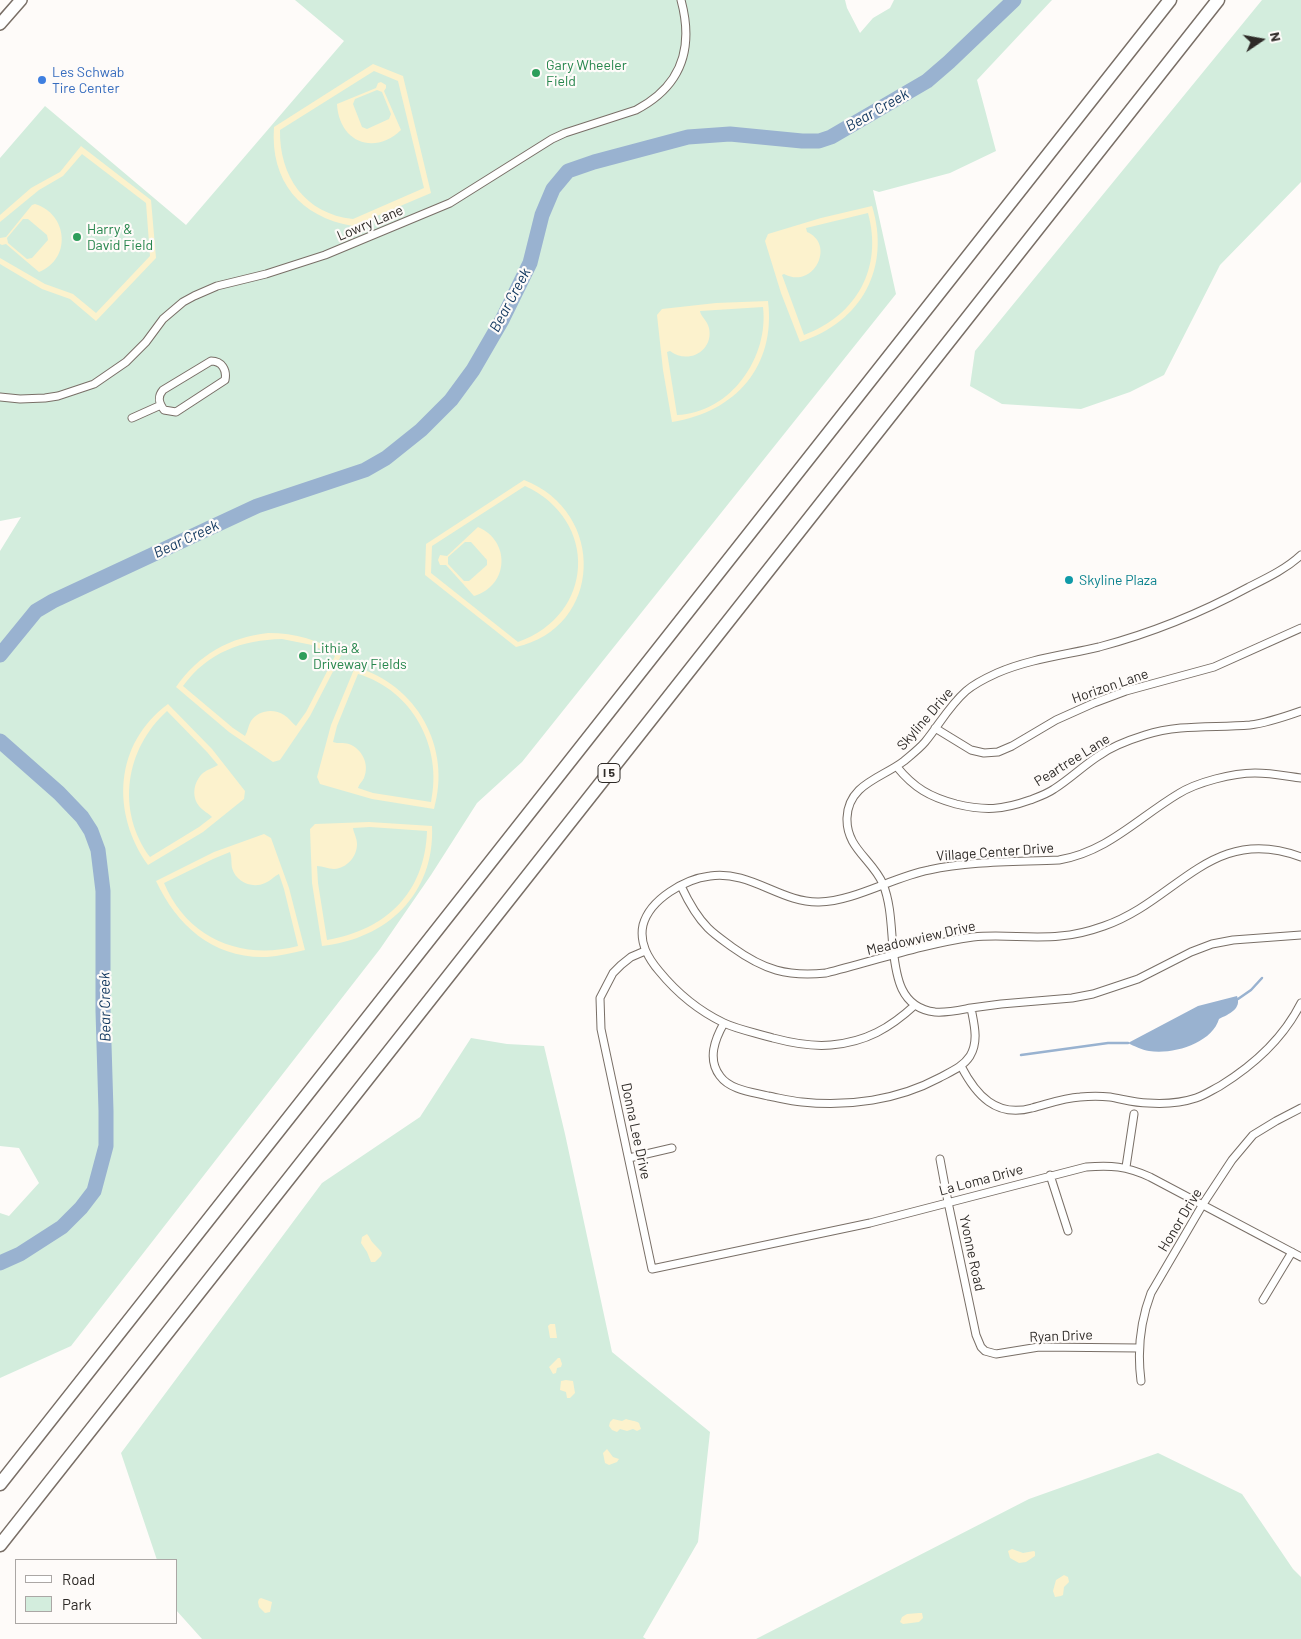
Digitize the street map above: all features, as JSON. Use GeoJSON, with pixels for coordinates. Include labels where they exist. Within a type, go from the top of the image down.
{"type":"FeatureCollection","features":[{"type":"Feature","properties":{"kind":"highway"},"geometry":{"type":"LineString","coordinates":[[0,1484],[1170,0]]}},
{"type":"Feature","properties":{"kind":"highway","name":"I 5"},"geometry":{"type":"LineString","coordinates":[[0,1545],[1218,0]]}},
{"type":"Feature","properties":{"kind":"main road"},"geometry":{"type":"LineString","coordinates":[[0,24],[21,0]]}},
{"type":"Feature","properties":{"kind":"street","name":"Lowry Lane"},"geometry":{"type":"LineString","coordinates":[[0,397],[26,399],[51,397],[94,384],[126,362],[146,342],[163,319],[183,302],[194,296],[216,286],[304,263],[356,243],[450,203],[552,139],[646,105],[671,82],[685,51],[687,28],[681,0]]}},
{"type":"Feature","properties":{"kind":"street"},"geometry":{"type":"LineString","coordinates":[[208,362],[218,362],[225,371],[226,378],[222,382],[184,408],[176,412],[170,412],[164,410],[160,404],[160,394],[167,387],[208,362]]}},
{"type":"Feature","properties":{"kind":"street"},"geometry":{"type":"LineString","coordinates":[[132,418],[160,404]]}},
{"type":"Feature","properties":{"kind":"street","name":"Skyline Drive"},"geometry":{"type":"LineString","coordinates":[[914,1005],[905,996],[899,985],[895,969],[888,904],[883,884],[876,869],[853,842],[848,831],[847,816],[852,800],[864,785],[897,767],[924,742],[950,708],[967,690],[996,673],[1018,665],[1098,647],[1171,625],[1225,600],[1276,573],[1301,555]]}},
{"type":"Feature","properties":{"kind":"street","name":"Horizon Lane"},"geometry":{"type":"LineString","coordinates":[[935,728],[971,750],[984,753],[998,752],[1012,746],[1056,720],[1094,703],[1214,667],[1301,629]]}},
{"type":"Feature","properties":{"kind":"street","name":"Peartree Lane"},"geometry":{"type":"LineString","coordinates":[[897,767],[913,785],[941,800],[988,810],[1003,808],[1038,797],[1053,790],[1100,755],[1127,741],[1146,735],[1188,727],[1250,725],[1268,722],[1301,711]]}},
{"type":"Feature","properties":{"kind":"street","name":"Village Center Drive"},"geometry":{"type":"LineString","coordinates":[[645,951],[642,940],[643,926],[647,914],[663,897],[693,880],[709,876],[731,875],[745,878],[802,901],[822,902],[846,898],[906,876],[947,866],[1058,860],[1075,857],[1104,844],[1179,793],[1221,778],[1253,773],[1301,778]]}},
{"type":"Feature","properties":{"kind":"street","name":"Meadowview Drive"},"geometry":{"type":"LineString","coordinates":[[681,886],[708,929],[752,961],[771,969],[799,974],[826,973],[938,944],[974,937],[1053,937],[1081,933],[1104,926],[1134,912],[1203,865],[1238,850],[1263,847],[1301,857]]}},
{"type":"Feature","properties":{"kind":"street"},"geometry":{"type":"LineString","coordinates":[[645,951],[656,968],[672,986],[694,1004],[724,1022],[742,1029],[814,1046],[848,1043],[872,1036],[892,1025],[914,1005],[935,1012],[1072,998],[1093,994],[1138,979],[1191,952],[1212,944],[1233,940],[1301,935]]}},
{"type":"Feature","properties":{"kind":"street","name":"Donna Lee Drive"},"geometry":{"type":"LineString","coordinates":[[645,951],[632,957],[613,973],[600,998],[601,1029],[652,1269]]}},
{"type":"Feature","properties":{"kind":"street"},"geometry":{"type":"LineString","coordinates":[[961,1066],[970,1084],[981,1096],[990,1103],[1004,1109],[1018,1110],[1078,1097],[1108,1097],[1145,1103],[1166,1103],[1186,1100],[1205,1094],[1220,1086],[1264,1054],[1280,1036],[1301,1003]]}},
{"type":"Feature","properties":{"kind":"street"},"geometry":{"type":"LineString","coordinates":[[724,1022],[716,1037],[713,1049],[715,1068],[720,1077],[728,1084],[754,1093],[801,1102],[845,1103],[872,1100],[915,1090],[961,1066],[970,1057],[976,1037],[971,1008]]}},
{"type":"Feature","properties":{"kind":"street","name":"Honor Drive"},"geometry":{"type":"LineString","coordinates":[[1141,1381],[1139,1348],[1142,1320],[1151,1293],[1203,1204],[1232,1160],[1253,1135],[1276,1120],[1301,1108]]}},
{"type":"Feature","properties":{"kind":"street"},"geometry":{"type":"LineString","coordinates":[[1126,1167],[1134,1114]]}},
{"type":"Feature","properties":{"kind":"street"},"geometry":{"type":"LineString","coordinates":[[629,1158],[672,1148]]}},
{"type":"Feature","properties":{"kind":"street","name":"Yvonne Road"},"geometry":{"type":"LineString","coordinates":[[940,1158],[976,1334],[981,1347],[985,1351]]}},
{"type":"Feature","properties":{"kind":"street","name":"La Loma Drive"},"geometry":{"type":"LineString","coordinates":[[652,1269],[870,1223],[1050,1175],[1086,1167],[1114,1165],[1126,1167],[1150,1177],[1301,1256]]}},
{"type":"Feature","properties":{"kind":"street"},"geometry":{"type":"LineString","coordinates":[[1050,1175],[1068,1231]]}},
{"type":"Feature","properties":{"kind":"street"},"geometry":{"type":"LineString","coordinates":[[1263,1300],[1292,1252]]}},
{"type":"Feature","properties":{"kind":"street","name":"Ryan Drive"},"geometry":{"type":"LineString","coordinates":[[985,1351],[996,1354],[1039,1347],[1139,1348]]}},
{"type":"Feature","properties":{"kind":"green space","name":"Lithia & Driveway Fields"},"geometry":{"type":"Polygon","coordinates":[[[295,0],[845,0],[860,33],[873,18],[890,8],[894,0],[1052,0],[977,80],[996,151],[950,173],[879,192],[873,190],[896,294],[522,762],[477,803],[431,875],[380,949],[71,1346],[0,1378],[0,1213],[9,1216],[39,1183],[19,1148],[0,1146],[0,551],[21,517],[0,521],[0,158],[45,106],[186,225],[344,41],[295,0]]]}},
{"type":"Feature","properties":{"kind":"green space"},"geometry":{"type":"Polygon","coordinates":[[[1262,0],[1301,0],[1301,182],[1220,265],[1164,375],[1130,392],[1081,409],[1002,404],[970,386],[975,351],[1262,0]]]}},
{"type":"Feature","properties":{"kind":"green space"},"geometry":{"type":"Polygon","coordinates":[[[471,1038],[507,1044],[544,1046],[612,1352],[710,1432],[698,1542],[643,1637],[646,1639],[202,1639],[178,1612],[178,1559],[157,1559],[121,1453],[322,1183],[420,1117],[471,1038]]]}},
{"type":"Feature","properties":{"kind":"green space"},"geometry":{"type":"Polygon","coordinates":[[[1158,1453],[1242,1494],[1293,1569],[1301,1577],[1301,1639],[756,1639],[1029,1499],[1158,1453]]]}},
{"type":"Feature","properties":{"kind":"sand"},"geometry":{"type":"Polygon","coordinates":[[[373,64],[403,76],[431,193],[353,226],[334,221],[304,205],[283,180],[277,164],[274,146],[274,127],[373,64]],[[374,71],[280,130],[284,163],[298,190],[309,201],[336,216],[353,219],[424,188],[398,81],[374,71]]]}},
{"type":"Feature","properties":{"kind":"sand"},"geometry":{"type":"Polygon","coordinates":[[[381,82],[386,85],[384,91],[401,130],[391,138],[380,142],[369,143],[360,141],[351,136],[344,128],[339,117],[337,104],[376,88],[378,83],[381,82]],[[377,90],[355,99],[353,104],[362,127],[367,129],[389,119],[391,114],[382,92],[377,90]]]}},
{"type":"Feature","properties":{"kind":"sand"},"geometry":{"type":"Polygon","coordinates":[[[81,146],[151,200],[156,258],[96,321],[70,299],[42,289],[0,264],[0,258],[45,284],[73,294],[96,313],[150,256],[146,203],[82,154],[63,176],[39,190],[0,222],[0,215],[31,188],[60,172],[81,146]]]}},
{"type":"Feature","properties":{"kind":"sand"},"geometry":{"type":"Polygon","coordinates":[[[35,204],[46,209],[54,217],[62,237],[57,257],[50,266],[39,272],[6,244],[0,244],[0,238],[6,237],[32,205],[35,204]],[[23,219],[7,238],[8,243],[27,259],[32,258],[48,240],[47,235],[28,219],[23,219]]]}},
{"type":"Feature","properties":{"kind":"sand"},"geometry":{"type":"Polygon","coordinates":[[[872,206],[877,229],[877,251],[874,271],[866,290],[855,307],[840,321],[822,333],[800,342],[781,293],[765,241],[768,234],[821,218],[872,206]],[[868,213],[806,228],[807,232],[816,238],[820,246],[818,264],[804,276],[782,275],[804,335],[823,326],[838,315],[851,302],[861,287],[868,270],[872,252],[872,233],[868,213]]]}},
{"type":"Feature","properties":{"kind":"sand"},"geometry":{"type":"Polygon","coordinates":[[[768,301],[769,324],[765,346],[758,365],[747,382],[733,396],[715,408],[695,417],[672,422],[663,370],[657,315],[662,309],[716,303],[768,301]],[[763,307],[700,311],[709,328],[708,343],[704,349],[692,356],[684,357],[670,351],[667,352],[677,415],[696,412],[714,404],[730,393],[753,363],[760,345],[763,307]]]}},
{"type":"Feature","properties":{"kind":"sand"},"geometry":{"type":"Polygon","coordinates":[[[524,480],[551,496],[570,517],[581,542],[584,568],[579,594],[566,617],[545,636],[516,647],[425,575],[426,544],[524,480]],[[525,486],[432,546],[431,573],[518,642],[543,629],[562,611],[574,590],[578,567],[576,543],[566,521],[549,501],[525,486]]]}},
{"type":"Feature","properties":{"kind":"sand"},"geometry":{"type":"Polygon","coordinates":[[[478,527],[489,534],[496,542],[502,563],[494,583],[486,591],[474,596],[446,565],[440,565],[438,560],[440,555],[447,556],[478,527]],[[465,542],[448,557],[448,564],[464,581],[469,581],[487,565],[487,560],[471,542],[465,542]]]}},
{"type":"Feature","properties":{"kind":"sand"},"geometry":{"type":"Polygon","coordinates":[[[278,633],[297,636],[315,641],[342,654],[310,716],[280,760],[273,762],[229,732],[176,687],[194,666],[205,657],[228,643],[254,635],[278,633]],[[282,639],[240,645],[215,656],[203,664],[183,686],[245,736],[254,717],[266,711],[276,711],[286,716],[296,726],[306,712],[335,656],[312,645],[282,639]]]}},
{"type":"Feature","properties":{"kind":"sand"},"geometry":{"type":"Polygon","coordinates":[[[355,667],[377,675],[396,688],[412,703],[424,722],[433,742],[438,763],[438,786],[434,809],[372,799],[320,784],[317,777],[331,725],[355,667]],[[358,674],[337,726],[333,742],[347,743],[354,746],[364,758],[366,773],[358,788],[373,793],[431,802],[434,782],[432,761],[428,742],[420,724],[408,707],[394,693],[377,682],[358,674]]]}},
{"type":"Feature","properties":{"kind":"sand"},"geometry":{"type":"Polygon","coordinates":[[[168,704],[212,749],[245,791],[244,799],[203,832],[148,865],[136,845],[128,824],[124,802],[124,780],[128,759],[137,739],[150,720],[168,704]],[[167,711],[153,726],[142,743],[134,762],[130,781],[129,801],[132,820],[139,839],[150,857],[212,817],[199,806],[194,793],[200,776],[218,765],[167,711]]]}},
{"type":"Feature","properties":{"kind":"sand"},"geometry":{"type":"Polygon","coordinates":[[[369,822],[432,826],[431,850],[425,872],[416,892],[402,909],[386,923],[367,934],[346,942],[322,946],[312,883],[310,829],[315,824],[369,822]],[[370,827],[353,828],[357,840],[357,849],[350,861],[334,869],[317,866],[327,940],[348,935],[367,927],[384,917],[398,905],[410,890],[419,873],[425,853],[427,831],[370,827]]]}},
{"type":"Feature","properties":{"kind":"sand"},"geometry":{"type":"Polygon","coordinates":[[[264,834],[271,838],[289,888],[305,950],[272,957],[248,956],[214,946],[186,925],[175,912],[156,881],[214,852],[264,834]],[[230,852],[213,859],[164,883],[174,902],[201,931],[218,941],[256,950],[277,950],[298,946],[279,874],[260,885],[245,883],[234,873],[230,852]]]}},
{"type":"Feature","properties":{"kind":"sand"},"geometry":{"type":"Polygon","coordinates":[[[367,1234],[382,1253],[375,1262],[371,1262],[361,1243],[362,1237],[367,1234]]]}},
{"type":"Feature","properties":{"kind":"sand"},"geometry":{"type":"Polygon","coordinates":[[[555,1324],[557,1338],[550,1338],[548,1326],[555,1324]]]}},
{"type":"Feature","properties":{"kind":"sand"},"geometry":{"type":"Polygon","coordinates":[[[560,1358],[562,1364],[561,1367],[557,1368],[556,1373],[553,1374],[549,1367],[560,1358]]]}},
{"type":"Feature","properties":{"kind":"sand"},"geometry":{"type":"Polygon","coordinates":[[[561,1381],[573,1381],[575,1393],[570,1398],[567,1398],[566,1392],[560,1390],[561,1381]]]}},
{"type":"Feature","properties":{"kind":"sand"},"geometry":{"type":"Polygon","coordinates":[[[613,1419],[636,1421],[641,1429],[627,1431],[620,1429],[617,1432],[609,1426],[613,1419]]]}},
{"type":"Feature","properties":{"kind":"sand"},"geometry":{"type":"Polygon","coordinates":[[[607,1449],[613,1457],[619,1459],[617,1462],[609,1465],[605,1463],[603,1453],[607,1449]]]}},
{"type":"Feature","properties":{"kind":"sand"},"geometry":{"type":"Polygon","coordinates":[[[1012,1549],[1023,1553],[1034,1551],[1035,1556],[1026,1562],[1019,1563],[1010,1558],[1008,1551],[1012,1549]]]}},
{"type":"Feature","properties":{"kind":"sand"},"geometry":{"type":"Polygon","coordinates":[[[1064,1575],[1068,1577],[1069,1582],[1064,1587],[1063,1595],[1055,1597],[1053,1591],[1056,1580],[1064,1575]]]}},
{"type":"Feature","properties":{"kind":"sand"},"geometry":{"type":"Polygon","coordinates":[[[261,1598],[272,1602],[270,1612],[265,1613],[259,1607],[258,1602],[261,1598]]]}},
{"type":"Feature","properties":{"kind":"sand"},"geometry":{"type":"Polygon","coordinates":[[[922,1613],[923,1618],[919,1622],[903,1624],[900,1622],[902,1617],[907,1614],[922,1613]]]}},
{"type":"Feature","properties":{"kind":"water"},"geometry":{"type":"Polygon","coordinates":[[[1237,996],[1238,1004],[1234,1011],[1219,1019],[1208,1035],[1190,1046],[1159,1052],[1144,1050],[1128,1043],[1198,1006],[1237,996]]]}},
{"type":"Feature","properties":{"kind":"waterway","name":"Bear Creek"},"geometry":{"type":"LineString","coordinates":[[0,655],[36,611],[53,601],[257,506],[365,470],[386,458],[421,430],[451,400],[473,370],[502,320],[530,263],[542,215],[553,189],[568,171],[594,162],[688,137],[730,134],[802,141],[819,141],[831,137],[927,81],[1014,0]]}},
{"type":"Feature","properties":{"kind":"waterway","name":"Bear Creek"},"geometry":{"type":"LineString","coordinates":[[0,741],[59,793],[82,817],[91,831],[98,850],[103,891],[103,1011],[106,1111],[106,1146],[94,1191],[81,1208],[62,1227],[20,1254],[0,1263]]}},
{"type":"Feature","properties":{"kind":"waterway"},"geometry":{"type":"LineString","coordinates":[[1238,999],[1251,990],[1262,978]]}},
{"type":"Feature","properties":{"kind":"waterway"},"geometry":{"type":"LineString","coordinates":[[1021,1055],[1108,1043],[1128,1043]]}},
{"type":"Feature","properties":{"kind":"place","name":"Gary Wheeler Field"},"geometry":{"type":"Point","coordinates":[536,73]}},
{"type":"Feature","properties":{"kind":"place","name":"Les Schwab Tire Center"},"geometry":{"type":"Point","coordinates":[42,80]}},
{"type":"Feature","properties":{"kind":"place","name":"Harry & David Field"},"geometry":{"type":"Point","coordinates":[77,237]}},
{"type":"Feature","properties":{"kind":"place","name":"Skyline Plaza"},"geometry":{"type":"Point","coordinates":[1069,580]}},
{"type":"Feature","properties":{"kind":"place","name":"Lithia & Driveway Fields"},"geometry":{"type":"Point","coordinates":[303,656]}}]}
